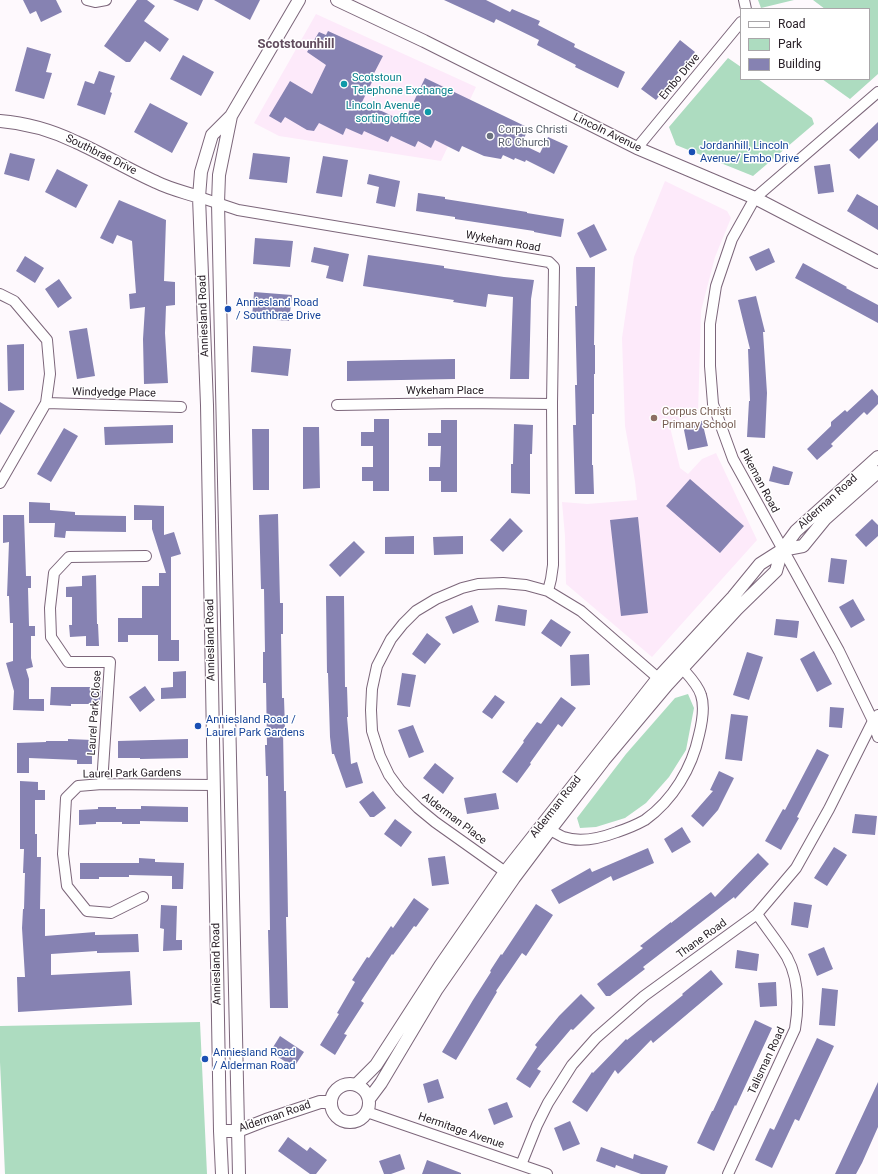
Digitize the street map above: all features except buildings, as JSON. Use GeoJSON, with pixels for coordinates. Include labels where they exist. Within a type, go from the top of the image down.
{"type":"FeatureCollection","features":[{"type":"Feature","properties":{"kind":"street"},"geometry":{"type":"LineString","coordinates":[[87,0],[95,2],[106,0]]}},
{"type":"Feature","properties":{"kind":"street","name":"Anniesland Road"},"geometry":{"type":"LineString","coordinates":[[222,1174],[207,405],[199,197],[201,172],[212,135],[231,116],[299,0]]}},
{"type":"Feature","properties":{"kind":"street","name":"Lincoln Avenue"},"geometry":{"type":"LineString","coordinates":[[337,0],[637,148],[755,198],[878,262]]}},
{"type":"Feature","properties":{"kind":"street","name":"Embo Drive"},"geometry":{"type":"LineString","coordinates":[[637,148],[740,23]]}},
{"type":"Feature","properties":{"kind":"street","name":"Pikeman Road"},"geometry":{"type":"LineString","coordinates":[[878,92],[755,198],[732,239],[716,286],[710,324],[710,366],[713,404],[733,459],[876,718],[878,736]]}},
{"type":"Feature","properties":{"kind":"street","name":"Anniesland Road"},"geometry":{"type":"LineString","coordinates":[[231,116],[219,175],[218,203],[239,1174]]}},
{"type":"Feature","properties":{"kind":"street","name":"Southbrae Drive"},"geometry":{"type":"LineString","coordinates":[[0,121],[33,127],[63,136],[155,182],[199,197]]}},
{"type":"Feature","properties":{"kind":"street","name":"Wykeham Road"},"geometry":{"type":"LineString","coordinates":[[199,197],[246,211],[549,262],[554,267],[552,404],[553,565],[548,591]]}},
{"type":"Feature","properties":{"kind":"street"},"geometry":{"type":"LineString","coordinates":[[0,294],[14,301],[46,340],[50,374],[46,403],[0,482]]}},
{"type":"Feature","properties":{"kind":"street","name":"Windyedge Place"},"geometry":{"type":"LineString","coordinates":[[46,403],[181,406]]}},
{"type":"Feature","properties":{"kind":"street","name":"Wykeham Place"},"geometry":{"type":"LineString","coordinates":[[337,405],[460,403],[552,404]]}},
{"type":"Feature","properties":{"kind":"street","name":"Alderman Road"},"geometry":{"type":"LineString","coordinates":[[367,1112],[369,1099],[381,1083],[437,988],[510,875],[550,830],[604,760],[667,685],[736,609],[776,571],[782,550],[796,531],[878,457]]}},
{"type":"Feature","properties":{"kind":"street","name":"Alderman Road"},"geometry":{"type":"LineString","coordinates":[[356,1085],[376,1065],[440,966],[658,678],[733,597],[760,564],[782,550],[803,546],[825,519],[878,472]]}},
{"type":"Feature","properties":{"kind":"street","name":"Laurel Park Close"},"geometry":{"type":"LineString","coordinates":[[102,784],[110,662],[68,662],[51,637],[50,608],[54,573],[69,557],[146,556]]}},
{"type":"Feature","properties":{"kind":"street","name":"Alderman Place"},"geometry":{"type":"LineString","coordinates":[[510,875],[435,822],[418,808],[400,790],[389,775],[380,756],[372,731],[372,689],[377,666],[391,639],[416,611],[436,599],[462,588],[478,584],[503,582],[526,585],[548,591],[580,611],[658,678]]}},
{"type":"Feature","properties":{"kind":"street"},"geometry":{"type":"LineString","coordinates":[[212,670],[228,668]]}},
{"type":"Feature","properties":{"kind":"street","name":"Alderman Road"},"geometry":{"type":"LineString","coordinates":[[550,830],[564,837],[576,840],[590,839],[610,834],[643,820],[657,810],[669,798],[678,786],[693,756],[701,725],[703,708],[702,697],[699,690],[682,668]]}},
{"type":"Feature","properties":{"kind":"street","name":"Thane Road"},"geometry":{"type":"LineString","coordinates":[[521,1165],[548,1103],[572,1065],[596,1038],[644,996],[757,914],[796,868],[829,809],[876,718]]}},
{"type":"Feature","properties":{"kind":"street","name":"Laurel Park Gardens"},"geometry":{"type":"LineString","coordinates":[[143,898],[111,913],[87,911],[67,886],[64,854],[66,798],[78,786],[102,784],[214,785]]}},
{"type":"Feature","properties":{"kind":"street","name":"Talisman Road"},"geometry":{"type":"LineString","coordinates":[[728,1174],[795,1029],[798,1013],[795,976],[787,958],[757,914]]}},
{"type":"Feature","properties":{"kind":"street"},"geometry":{"type":"LineString","coordinates":[[367,1112],[358,1121],[351,1123],[345,1122],[334,1115],[330,1102],[331,1096],[339,1087],[350,1084],[362,1088],[369,1099]]}},
{"type":"Feature","properties":{"kind":"street","name":"Alderman Road"},"geometry":{"type":"LineString","coordinates":[[220,1131],[238,1131],[320,1102],[330,1102]]}},
{"type":"Feature","properties":{"kind":"street","name":"Hermitage Avenue"},"geometry":{"type":"LineString","coordinates":[[367,1112],[547,1174]]}},
{"type":"Feature","properties":{"kind":"shaded area"},"geometry":{"type":"Polygon","coordinates":[[[316,14],[476,87],[441,161],[279,136],[254,123],[316,14]]]}},
{"type":"Feature","properties":{"kind":"shaded area","name":"Corpus Christi Primary School"},"geometry":{"type":"Polygon","coordinates":[[[665,181],[727,211],[731,218],[715,257],[701,311],[698,414],[669,423],[680,468],[688,474],[702,459],[716,453],[757,540],[652,657],[566,584],[565,536],[562,502],[587,504],[637,500],[625,426],[622,338],[634,257],[665,181]]]}},
{"type":"Feature","properties":{"kind":"green space"},"geometry":{"type":"Polygon","coordinates":[[[758,0],[794,0],[761,8],[758,0]]]}},
{"type":"Feature","properties":{"kind":"green space"},"geometry":{"type":"Polygon","coordinates":[[[813,0],[878,0],[878,74],[850,99],[823,80],[870,80],[870,8],[824,8],[813,0]]]}},
{"type":"Feature","properties":{"kind":"green space"},"geometry":{"type":"Polygon","coordinates":[[[728,58],[740,66],[740,80],[759,80],[812,118],[814,124],[753,176],[676,145],[669,127],[728,58]]]}},
{"type":"Feature","properties":{"kind":"green space"},"geometry":{"type":"Polygon","coordinates":[[[688,694],[694,708],[686,750],[669,777],[646,803],[625,818],[596,827],[580,828],[577,818],[626,754],[675,698],[688,694]]]}},
{"type":"Feature","properties":{"kind":"green space"},"geometry":{"type":"Polygon","coordinates":[[[200,1022],[207,1174],[5,1174],[0,1062],[0,1026],[200,1022]]]}},
{"type":"Feature","properties":{"kind":"place","name":"Scotstoun Telephone Exchange"},"geometry":{"type":"Point","coordinates":[344,84]}},
{"type":"Feature","properties":{"kind":"place","name":"Lincoln Avenue sorting office"},"geometry":{"type":"Point","coordinates":[428,112]}},
{"type":"Feature","properties":{"kind":"place","name":"Corpus Christi RC Church"},"geometry":{"type":"Point","coordinates":[490,136]}},
{"type":"Feature","properties":{"kind":"place","name":"Jordanhill, Lincoln Avenue/ Embo Drive"},"geometry":{"type":"Point","coordinates":[692,152]}},
{"type":"Feature","properties":{"kind":"place","name":"Anniesland Road / Southbrae Drive"},"geometry":{"type":"Point","coordinates":[228,309]}},
{"type":"Feature","properties":{"kind":"place","name":"Corpus Christi Primary School"},"geometry":{"type":"Point","coordinates":[654,418]}},
{"type":"Feature","properties":{"kind":"place","name":"Anniesland Road / Laurel Park Gardens"},"geometry":{"type":"Point","coordinates":[198,726]}},
{"type":"Feature","properties":{"kind":"place","name":"Anniesland Road / Alderman Road"},"geometry":{"type":"Point","coordinates":[205,1059]}},
{"type":"Feature","properties":{"kind":"district","name":"Scotstounhill"},"geometry":{"type":"Point","coordinates":[296,45]}}]}
